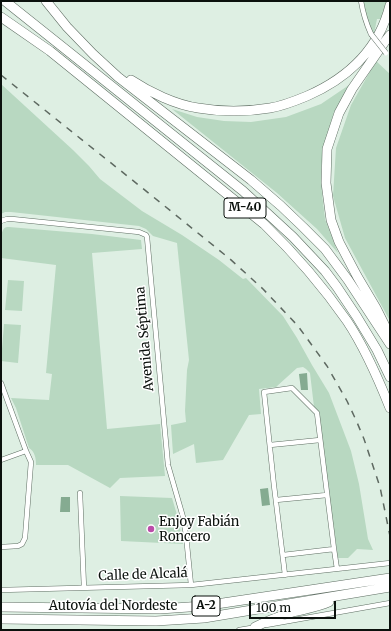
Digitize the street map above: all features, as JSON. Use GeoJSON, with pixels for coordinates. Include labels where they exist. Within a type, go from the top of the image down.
{"type":"FeatureCollection","features":[{"type":"Feature","properties":{"kind":"highway","name":"M-40"},"geometry":{"type":"LineString","coordinates":[[5,1],[243,191],[293,237],[325,271],[358,317],[390,377]]}},
{"type":"Feature","properties":{"kind":"highway"},"geometry":{"type":"LineString","coordinates":[[46,1],[67,27],[118,77],[250,180],[303,227],[325,249],[348,280],[390,344]]}},
{"type":"Feature","properties":{"kind":"highway"},"geometry":{"type":"LineString","coordinates":[[93,54],[138,85],[175,102],[196,108],[222,111],[245,111],[271,108],[293,102],[317,91],[346,73],[367,52],[381,30],[387,17],[390,5]]}},
{"type":"Feature","properties":{"kind":"highway","name":"M-40"},"geometry":{"type":"LineString","coordinates":[[1,10],[247,209],[285,244],[304,264],[348,322],[367,355],[390,408]]}},
{"type":"Feature","properties":{"kind":"highway"},"geometry":{"type":"LineString","coordinates":[[1,17],[50,51]]}},
{"type":"Feature","properties":{"kind":"highway"},"geometry":{"type":"LineString","coordinates":[[390,28],[388,38],[352,89],[339,113],[327,149],[326,183],[331,220],[339,242],[386,327],[390,339]]}},
{"type":"Feature","properties":{"kind":"highway","name":"Autovía del Nordeste"},"geometry":{"type":"LineString","coordinates":[[1,608],[160,609],[203,606],[390,578]]}},
{"type":"Feature","properties":{"kind":"highway","name":"Autovía del Nordeste"},"geometry":{"type":"LineString","coordinates":[[1,619],[156,621],[204,618],[390,588]]}},
{"type":"Feature","properties":{"kind":"highway"},"geometry":{"type":"LineString","coordinates":[[255,627],[292,612],[324,605],[348,595]]}},
{"type":"Feature","properties":{"kind":"highway"},"geometry":{"type":"LineString","coordinates":[[1,602],[7,602],[21,608]]}},
{"type":"Feature","properties":{"kind":"street"},"geometry":{"type":"LineString","coordinates":[[361,1],[366,24],[371,34],[390,57]]}},
{"type":"Feature","properties":{"kind":"street","name":"Avenida Séptima"},"geometry":{"type":"LineString","coordinates":[[1,221],[12,219],[132,231],[146,235],[168,465],[183,517],[191,585]]}},
{"type":"Feature","properties":{"kind":"street"},"geometry":{"type":"LineString","coordinates":[[1,383],[31,462],[25,538],[22,544],[18,546],[1,547]]}},
{"type":"Feature","properties":{"kind":"street"},"geometry":{"type":"LineString","coordinates":[[285,575],[264,392],[292,388],[317,412],[326,495],[337,569]]}},
{"type":"Feature","properties":{"kind":"street"},"geometry":{"type":"LineString","coordinates":[[270,445],[320,440]]}},
{"type":"Feature","properties":{"kind":"street"},"geometry":{"type":"LineString","coordinates":[[1,460],[26,451]]}},
{"type":"Feature","properties":{"kind":"street"},"geometry":{"type":"LineString","coordinates":[[80,493],[84,588]]}},
{"type":"Feature","properties":{"kind":"street"},"geometry":{"type":"LineString","coordinates":[[276,500],[326,495]]}},
{"type":"Feature","properties":{"kind":"street"},"geometry":{"type":"LineString","coordinates":[[283,555],[334,549]]}},
{"type":"Feature","properties":{"kind":"street","name":"Calle de Alcalá"},"geometry":{"type":"LineString","coordinates":[[1,590],[191,585],[390,563]]}},
{"type":"Feature","properties":{"kind":"street"},"geometry":{"type":"LineString","coordinates":[[239,630],[390,603]]}},
{"type":"Feature","properties":{"kind":"shaded area"},"geometry":{"type":"Polygon","coordinates":[[[363,1],[388,1],[383,19],[377,19],[374,34],[366,19],[363,1]]]}},
{"type":"Feature","properties":{"kind":"shaded area"},"geometry":{"type":"Polygon","coordinates":[[[376,61],[390,74],[390,321],[345,238],[333,196],[336,148],[351,105],[376,61]]]}},
{"type":"Feature","properties":{"kind":"shaded area"},"geometry":{"type":"Polygon","coordinates":[[[355,81],[334,112],[325,143],[321,167],[325,219],[338,253],[317,229],[277,193],[172,109],[197,117],[224,121],[251,122],[286,117],[321,104],[355,81]]]}},
{"type":"Feature","properties":{"kind":"shaded area"},"geometry":{"type":"Polygon","coordinates":[[[1,84],[73,150],[100,179],[142,211],[182,235],[219,260],[243,279],[246,278],[283,316],[329,393],[351,451],[359,484],[368,539],[373,550],[357,549],[348,558],[338,558],[310,373],[303,367],[297,368],[276,387],[259,389],[261,414],[249,415],[223,460],[196,463],[194,444],[173,454],[171,425],[186,422],[185,411],[187,370],[189,360],[177,243],[153,236],[146,229],[139,226],[11,212],[1,214],[1,84]]]}},
{"type":"Feature","properties":{"kind":"shaded area"},"geometry":{"type":"Polygon","coordinates":[[[6,227],[141,240],[142,249],[92,253],[107,429],[160,424],[165,476],[120,478],[110,488],[68,465],[36,465],[35,455],[29,448],[16,408],[11,398],[49,400],[52,374],[46,373],[56,265],[1,258],[2,232],[6,227]]]}},
{"type":"Feature","properties":{"kind":"shaded area"},"geometry":{"type":"Polygon","coordinates":[[[8,280],[24,281],[22,311],[5,310],[8,280]]]}},
{"type":"Feature","properties":{"kind":"shaded area"},"geometry":{"type":"Polygon","coordinates":[[[4,324],[21,325],[18,363],[1,361],[4,324]]]}},
{"type":"Feature","properties":{"kind":"shaded area"},"geometry":{"type":"Polygon","coordinates":[[[307,373],[308,390],[301,390],[299,374],[307,373]]]}},
{"type":"Feature","properties":{"kind":"shaded area"},"geometry":{"type":"Polygon","coordinates":[[[268,488],[270,505],[262,506],[260,489],[268,488]]]}},
{"type":"Feature","properties":{"kind":"shaded area","name":"Enjoy Fabián Roncero"},"geometry":{"type":"Polygon","coordinates":[[[120,496],[172,498],[183,544],[121,541],[120,496]]]}},
{"type":"Feature","properties":{"kind":"shaded area"},"geometry":{"type":"Polygon","coordinates":[[[61,497],[70,497],[70,512],[60,512],[61,497]]]}},
{"type":"Feature","properties":{"kind":"railway"},"geometry":{"type":"LineString","coordinates":[[1,75],[230,259],[263,289],[298,326],[327,366],[356,420],[380,487],[390,536]]}},
{"type":"Feature","properties":{"kind":"place","name":"Enjoy Fabián Roncero"},"geometry":{"type":"Point","coordinates":[151,529]}}]}
